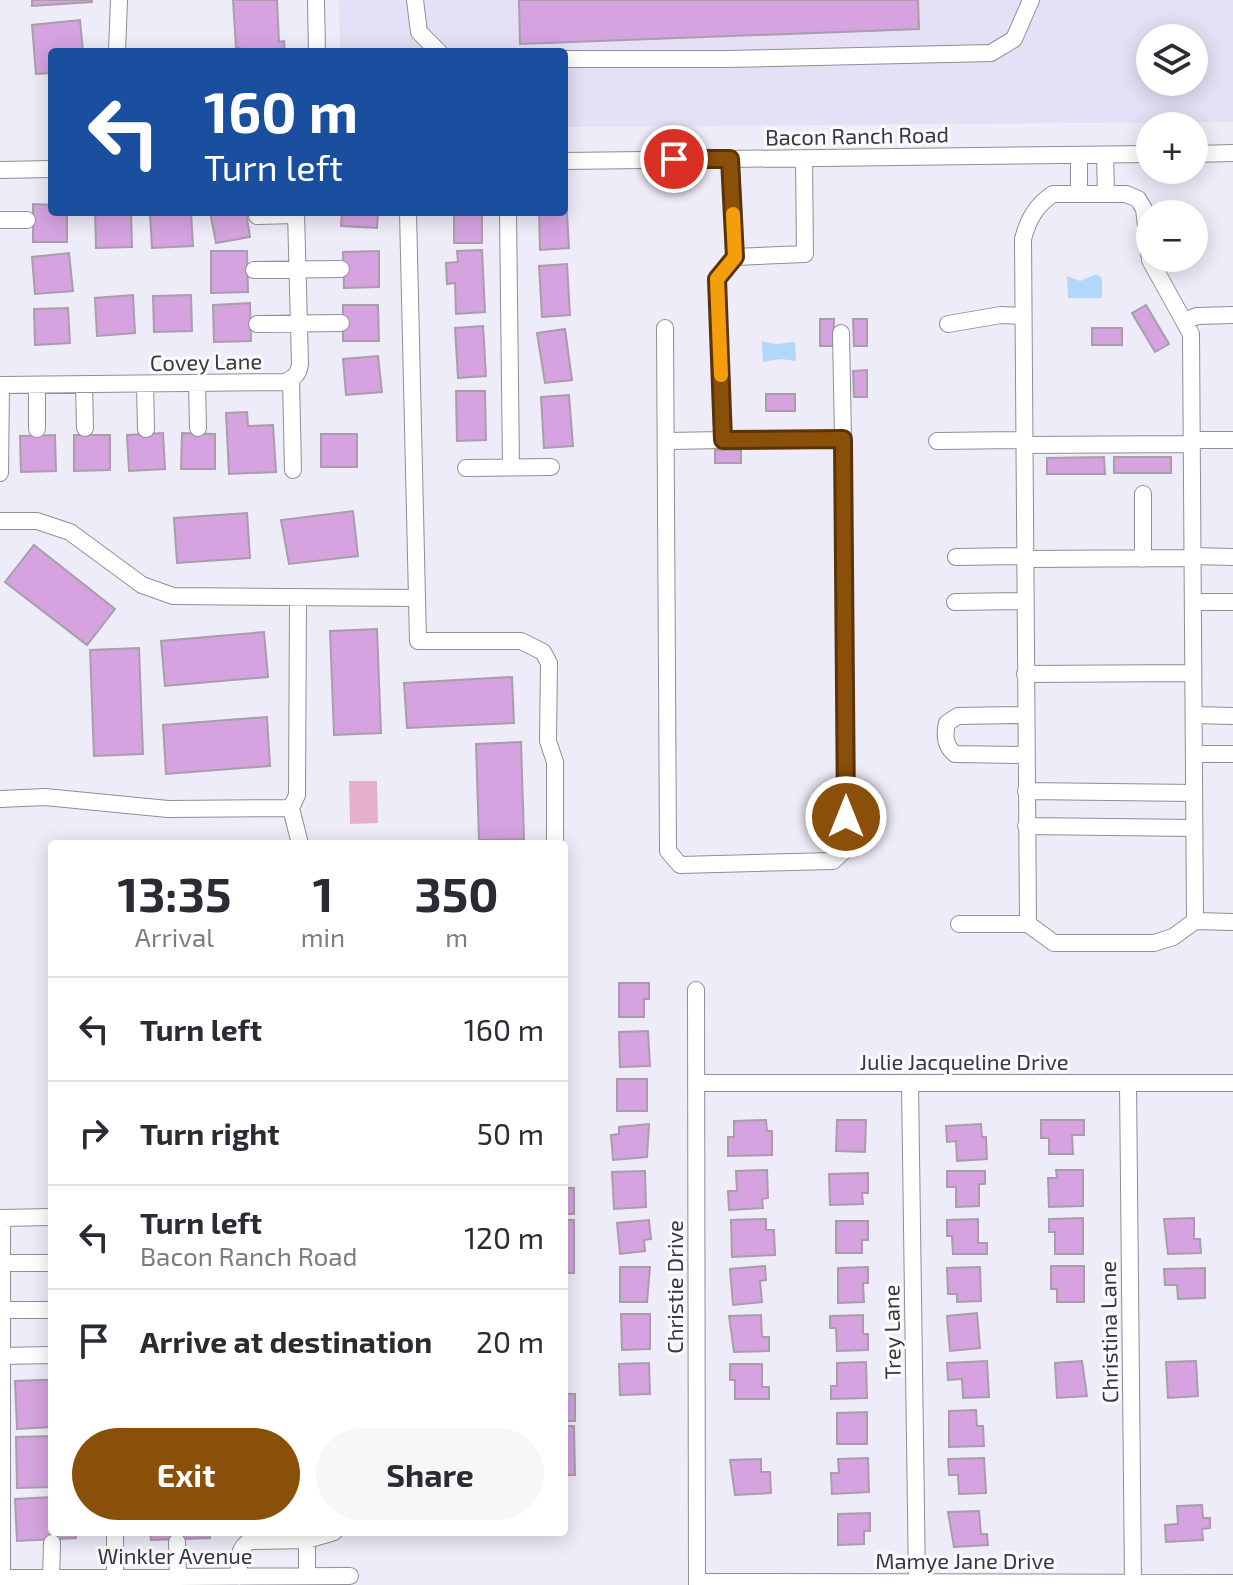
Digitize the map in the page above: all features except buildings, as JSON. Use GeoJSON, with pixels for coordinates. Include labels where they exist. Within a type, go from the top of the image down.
{"type":"FeatureCollection","features":[{"type":"Feature","properties":{"kind":"street"},"geometry":{"type":"LineString","coordinates":[[117,48],[119,0]]}},
{"type":"Feature","properties":{"kind":"street"},"geometry":{"type":"LineString","coordinates":[[316,0],[317,48]]}},
{"type":"Feature","properties":{"kind":"street"},"geometry":{"type":"LineString","coordinates":[[415,0],[419,32],[435,48]]}},
{"type":"Feature","properties":{"kind":"street"},"geometry":{"type":"LineString","coordinates":[[568,59],[991,53],[1014,39],[1031,0]]}},
{"type":"Feature","properties":{"kind":"street"},"geometry":{"type":"LineString","coordinates":[[1208,154],[1233,153]]}},
{"type":"Feature","properties":{"kind":"street","name":"Bacon Ranch Road"},"geometry":{"type":"LineString","coordinates":[[568,161],[1136,154]]}},
{"type":"Feature","properties":{"kind":"street"},"geometry":{"type":"LineString","coordinates":[[1079,155],[1079,194]]}},
{"type":"Feature","properties":{"kind":"street"},"geometry":{"type":"LineString","coordinates":[[1105,155],[1106,194]]}},
{"type":"Feature","properties":{"kind":"street"},"geometry":{"type":"LineString","coordinates":[[735,257],[805,254],[804,158]]}},
{"type":"Feature","properties":{"kind":"street"},"geometry":{"type":"LineString","coordinates":[[723,440],[717,279],[735,257],[730,159]]}},
{"type":"Feature","properties":{"kind":"street"},"geometry":{"type":"LineString","coordinates":[[0,170],[48,169]]}},
{"type":"Feature","properties":{"kind":"street"},"geometry":{"type":"LineString","coordinates":[[1028,924],[1023,239],[1026,226],[1041,202],[1053,194],[1126,194],[1138,199],[1144,209],[1150,260],[1191,334],[1195,921]]}},
{"type":"Feature","properties":{"kind":"street","name":"Covey Lane"},"geometry":{"type":"LineString","coordinates":[[1,386],[285,382],[291,379],[299,369],[296,216]]}},
{"type":"Feature","properties":{"kind":"street"},"geometry":{"type":"LineString","coordinates":[[408,216],[418,641],[521,641],[543,652],[549,663],[548,741],[555,762],[555,840]]}},
{"type":"Feature","properties":{"kind":"street"},"geometry":{"type":"LineString","coordinates":[[508,216],[511,467]]}},
{"type":"Feature","properties":{"kind":"street"},"geometry":{"type":"LineString","coordinates":[[0,220],[27,220]]}},
{"type":"Feature","properties":{"kind":"street"},"geometry":{"type":"LineString","coordinates":[[254,270],[341,269]]}},
{"type":"Feature","properties":{"kind":"street"},"geometry":{"type":"LineString","coordinates":[[948,324],[1001,315],[1023,316]]}},
{"type":"Feature","properties":{"kind":"street"},"geometry":{"type":"LineString","coordinates":[[1184,321],[1197,316],[1233,315]]}},
{"type":"Feature","properties":{"kind":"street"},"geometry":{"type":"LineString","coordinates":[[257,324],[341,323]]}},
{"type":"Feature","properties":{"kind":"street"},"geometry":{"type":"LineString","coordinates":[[665,328],[668,851],[680,865],[833,861],[846,849],[841,333]]}},
{"type":"Feature","properties":{"kind":"street"},"geometry":{"type":"LineString","coordinates":[[291,379],[293,470]]}},
{"type":"Feature","properties":{"kind":"street"},"geometry":{"type":"LineString","coordinates":[[197,383],[198,428]]}},
{"type":"Feature","properties":{"kind":"street"},"geometry":{"type":"LineString","coordinates":[[145,384],[146,429]]}},
{"type":"Feature","properties":{"kind":"street"},"geometry":{"type":"LineString","coordinates":[[84,385],[85,428]]}},
{"type":"Feature","properties":{"kind":"street"},"geometry":{"type":"LineString","coordinates":[[0,473],[1,386]]}},
{"type":"Feature","properties":{"kind":"street"},"geometry":{"type":"LineString","coordinates":[[37,386],[37,429]]}},
{"type":"Feature","properties":{"kind":"street"},"geometry":{"type":"LineString","coordinates":[[668,441],[843,439]]}},
{"type":"Feature","properties":{"kind":"street"},"geometry":{"type":"LineString","coordinates":[[937,441],[1233,440]]}},
{"type":"Feature","properties":{"kind":"street"},"geometry":{"type":"LineString","coordinates":[[466,468],[551,467]]}},
{"type":"Feature","properties":{"kind":"street"},"geometry":{"type":"LineString","coordinates":[[1143,494],[1143,559]]}},
{"type":"Feature","properties":{"kind":"street"},"geometry":{"type":"LineString","coordinates":[[0,521],[37,521],[70,532],[142,585],[173,596],[417,598]]}},
{"type":"Feature","properties":{"kind":"street"},"geometry":{"type":"LineString","coordinates":[[956,557],[1233,557]]}},
{"type":"Feature","properties":{"kind":"street"},"geometry":{"type":"LineString","coordinates":[[298,598],[297,795],[291,808],[299,840]]}},
{"type":"Feature","properties":{"kind":"street"},"geometry":{"type":"LineString","coordinates":[[955,602],[1025,601]]}},
{"type":"Feature","properties":{"kind":"street"},"geometry":{"type":"LineString","coordinates":[[1193,602],[1233,602]]}},
{"type":"Feature","properties":{"kind":"street"},"geometry":{"type":"LineString","coordinates":[[1025,674],[1193,673]]}},
{"type":"Feature","properties":{"kind":"street"},"geometry":{"type":"LineString","coordinates":[[1025,715],[958,716],[947,723],[945,731],[946,743],[955,754],[1026,755]]}},
{"type":"Feature","properties":{"kind":"street"},"geometry":{"type":"LineString","coordinates":[[1194,715],[1233,716]]}},
{"type":"Feature","properties":{"kind":"street"},"geometry":{"type":"LineString","coordinates":[[1194,754],[1233,754]]}},
{"type":"Feature","properties":{"kind":"street"},"geometry":{"type":"LineString","coordinates":[[1026,791],[1194,793]]}},
{"type":"Feature","properties":{"kind":"street"},"geometry":{"type":"LineString","coordinates":[[0,799],[45,797],[144,809],[291,808]]}},
{"type":"Feature","properties":{"kind":"street"},"geometry":{"type":"LineString","coordinates":[[1026,826],[1194,828]]}},
{"type":"Feature","properties":{"kind":"street"},"geometry":{"type":"LineString","coordinates":[[959,924],[1028,924],[1054,943],[1154,943],[1173,937],[1195,921],[1233,922]]}},
{"type":"Feature","properties":{"kind":"street","name":"Christie Drive"},"geometry":{"type":"LineString","coordinates":[[696,990],[697,1583]]}},
{"type":"Feature","properties":{"kind":"street","name":"Julie Jacqueline Drive"},"geometry":{"type":"LineString","coordinates":[[696,1083],[1233,1083]]}},
{"type":"Feature","properties":{"kind":"street","name":"Trey Lane"},"geometry":{"type":"LineString","coordinates":[[910,1083],[917,1582]]}},
{"type":"Feature","properties":{"kind":"street","name":"Christina Lane"},"geometry":{"type":"LineString","coordinates":[[1128,1083],[1133,1582]]}},
{"type":"Feature","properties":{"kind":"street"},"geometry":{"type":"LineString","coordinates":[[1,1578],[1,1218],[48,1217]]}},
{"type":"Feature","properties":{"kind":"street"},"geometry":{"type":"LineString","coordinates":[[1,1263],[48,1263]]}},
{"type":"Feature","properties":{"kind":"street"},"geometry":{"type":"LineString","coordinates":[[2,1310],[48,1310]]}},
{"type":"Feature","properties":{"kind":"street"},"geometry":{"type":"LineString","coordinates":[[1,1356],[48,1355]]}},
{"type":"Feature","properties":{"kind":"street"},"geometry":{"type":"LineString","coordinates":[[115,1536],[115,1578]]}},
{"type":"Feature","properties":{"kind":"street"},"geometry":{"type":"LineString","coordinates":[[239,1577],[242,1545],[250,1541],[297,1536]]}},
{"type":"Feature","properties":{"kind":"street"},"geometry":{"type":"LineString","coordinates":[[306,1536],[307,1576]]}},
{"type":"Feature","properties":{"kind":"street"},"geometry":{"type":"LineString","coordinates":[[177,1542],[178,1578]]}},
{"type":"Feature","properties":{"kind":"street"},"geometry":{"type":"LineString","coordinates":[[51,1578],[52,1543]]}},
{"type":"Feature","properties":{"kind":"street","name":"Winkler Avenue"},"geometry":{"type":"LineString","coordinates":[[1,1578],[350,1576]]}},
{"type":"Feature","properties":{"kind":"street","name":"Mamye Jane Drive"},"geometry":{"type":"LineString","coordinates":[[697,1583],[1233,1583]]}},
{"type":"Feature","properties":{"kind":"shaded area"},"geometry":{"type":"Polygon","coordinates":[[[339,0],[1233,0],[1233,122],[1208,122],[1208,112],[1136,112],[1136,123],[568,127],[568,48],[340,48],[339,0]]]}},
{"type":"Feature","properties":{"kind":"shaded area"},"geometry":{"type":"Polygon","coordinates":[[[349,781],[377,781],[378,823],[350,824],[349,781]]]}},
{"type":"Feature","properties":{"kind":"water"},"geometry":{"type":"Polygon","coordinates":[[[1096,274],[1102,278],[1102,298],[1068,298],[1067,276],[1080,281],[1096,274]]]}},
{"type":"Feature","properties":{"kind":"water"},"geometry":{"type":"Polygon","coordinates":[[[762,341],[775,344],[795,342],[796,361],[781,359],[763,362],[762,341]]]}},
{"type":"Feature","properties":{"kind":"slow traffic"},"geometry":{"type":"LineString","coordinates":[[721,375],[717,279],[735,257],[733,214]]}},
{"type":"Feature","properties":{"kind":"route"},"geometry":{"type":"LineString","coordinates":[[674,159],[730,159],[735,257],[717,279],[723,440],[843,439],[846,817]]}}]}
